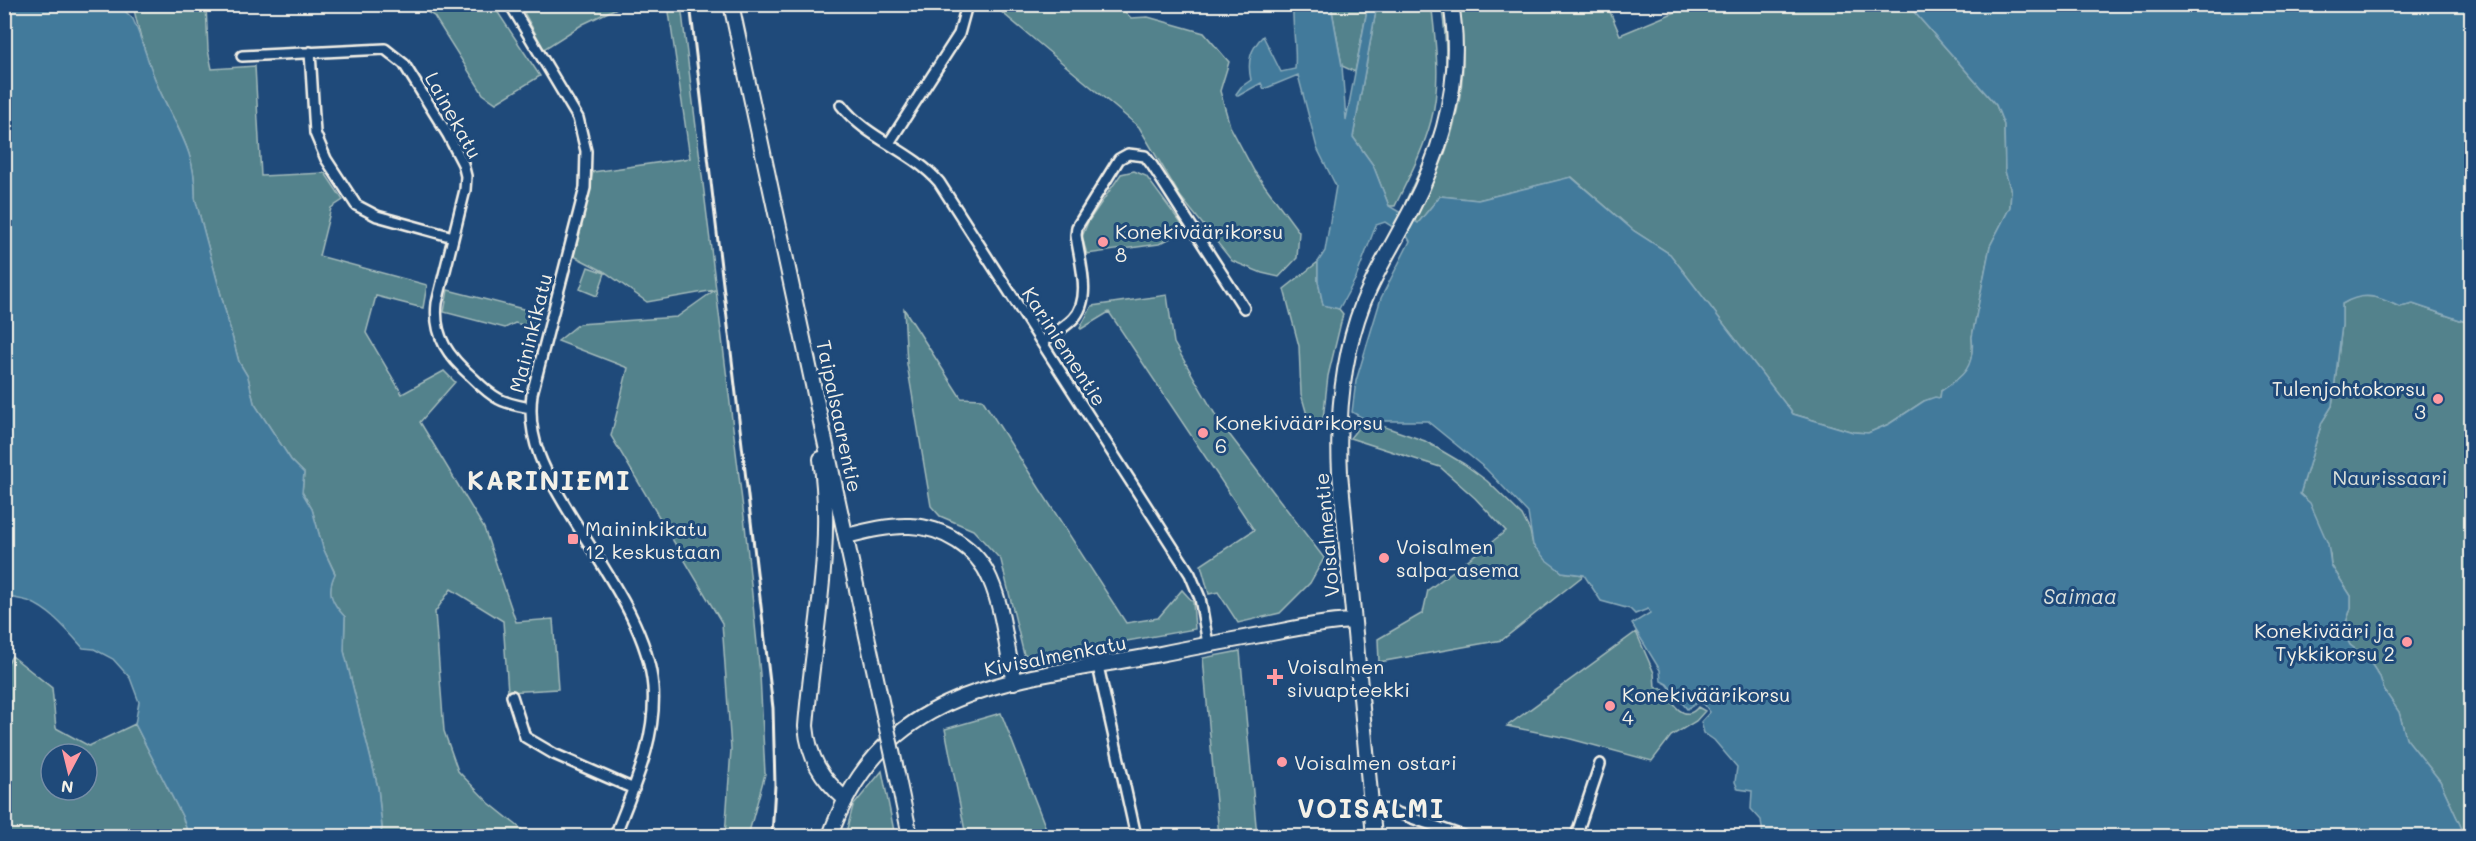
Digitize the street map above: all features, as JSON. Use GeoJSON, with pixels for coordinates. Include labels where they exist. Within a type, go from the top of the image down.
{"type":"FeatureCollection","features":[{"type":"Feature","properties":{"kind":"main road","name":"Taipalsaarentie"},"geometry":{"type":"LineString","coordinates":[[731,4],[910,837]]}},
{"type":"Feature","properties":{"kind":"main road","name":"Voisalmentie"},"geometry":{"type":"LineString","coordinates":[[1374,837],[1339,445],[1342,383],[1355,324],[1372,283],[1410,211],[1436,154],[1450,103],[1455,55],[1451,4]]}},
{"type":"Feature","properties":{"kind":"main road"},"geometry":{"type":"LineString","coordinates":[[806,350],[825,485],[826,515],[823,572],[806,726],[808,743],[819,771],[846,799]]}},
{"type":"Feature","properties":{"kind":"main road"},"geometry":{"type":"LineString","coordinates":[[846,536],[910,526],[948,535],[967,548],[980,562],[995,594],[1014,682]]}},
{"type":"Feature","properties":{"kind":"main road","name":"Kivisalmenkatu"},"geometry":{"type":"LineString","coordinates":[[830,837],[855,782],[885,745],[921,717],[955,698],[1014,682],[1208,644],[1335,622],[1353,621]]}},
{"type":"Feature","properties":{"kind":"street","name":"Maininkikatu"},"geometry":{"type":"LineString","coordinates":[[510,4],[578,118],[586,151],[585,189],[530,408],[532,435],[542,465],[632,619],[646,651],[653,688],[652,721],[646,755],[615,837]]}},
{"type":"Feature","properties":{"kind":"street"},"geometry":{"type":"LineString","coordinates":[[889,143],[959,34],[965,12]]}},
{"type":"Feature","properties":{"kind":"street","name":"Lainekatu"},"geometry":{"type":"LineString","coordinates":[[242,56],[385,49],[404,64],[463,164],[466,176],[465,190],[435,316],[442,345],[454,361],[492,395],[507,403],[530,408]]}},
{"type":"Feature","properties":{"kind":"street"},"geometry":{"type":"LineString","coordinates":[[310,52],[315,133],[326,159],[356,205],[377,216],[453,237]]}},
{"type":"Feature","properties":{"kind":"street","name":"Kariniementie"},"geometry":{"type":"LineString","coordinates":[[841,105],[861,127],[916,160],[939,183],[1190,574],[1200,598],[1208,644]]}},
{"type":"Feature","properties":{"kind":"street"},"geometry":{"type":"LineString","coordinates":[[1042,342],[1072,320],[1079,312],[1083,289],[1076,235],[1077,226],[1119,159],[1128,154],[1144,156],[1152,165],[1244,308]]}},
{"type":"Feature","properties":{"kind":"street"},"geometry":{"type":"LineString","coordinates":[[1098,666],[1136,837]]}},
{"type":"Feature","properties":{"kind":"street"},"geometry":{"type":"LineString","coordinates":[[512,696],[525,737],[554,754],[634,789]]}},
{"type":"Feature","properties":{"kind":"street"},"geometry":{"type":"LineString","coordinates":[[1576,837],[1600,764]]}},
{"type":"Feature","properties":{"kind":"street"},"geometry":{"type":"LineString","coordinates":[[1371,808],[1389,810],[1463,837]]}},
{"type":"Feature","properties":{"kind":"green space"},"geometry":{"type":"Polygon","coordinates":[[[1456,4],[1582,4],[1584,8],[1592,5],[1607,5],[1620,35],[1692,5],[1908,5],[1996,105],[2004,125],[2005,171],[2011,191],[2010,207],[1990,246],[1972,337],[1972,356],[1967,370],[1941,391],[1940,398],[1924,401],[1889,424],[1868,433],[1853,432],[1793,414],[1670,254],[1634,231],[1572,177],[1478,200],[1440,196],[1418,223],[1412,219],[1438,170],[1456,116],[1463,60],[1456,4]]]}},
{"type":"Feature","properties":{"kind":"green space"},"geometry":{"type":"Polygon","coordinates":[[[133,5],[206,5],[208,50],[212,69],[255,66],[261,176],[325,173],[343,200],[331,208],[319,256],[427,285],[423,308],[376,296],[366,333],[402,394],[444,371],[455,382],[420,422],[484,528],[516,622],[553,619],[558,689],[508,692],[503,621],[451,589],[435,612],[444,731],[458,771],[489,803],[530,836],[380,836],[382,828],[378,788],[344,651],[345,617],[331,597],[332,580],[335,573],[323,548],[312,509],[302,492],[304,473],[291,460],[254,403],[248,377],[239,362],[195,198],[189,154],[151,68],[133,5]]]}},
{"type":"Feature","properties":{"kind":"green space"},"geometry":{"type":"Polygon","coordinates":[[[415,5],[493,5],[540,76],[496,103],[483,94],[434,16],[415,5]]]}},
{"type":"Feature","properties":{"kind":"green space"},"geometry":{"type":"Polygon","coordinates":[[[520,5],[623,5],[583,24],[544,49],[520,5]]]}},
{"type":"Feature","properties":{"kind":"green space"},"geometry":{"type":"Polygon","coordinates":[[[668,5],[681,5],[745,525],[760,674],[765,774],[748,836],[725,836],[731,749],[722,623],[611,436],[628,368],[558,341],[579,324],[677,317],[715,290],[647,302],[605,272],[572,255],[593,172],[690,158],[668,5]]]}},
{"type":"Feature","properties":{"kind":"green space"},"geometry":{"type":"Polygon","coordinates":[[[993,5],[1118,5],[1131,18],[1148,17],[1204,33],[1229,62],[1220,91],[1230,126],[1254,171],[1299,232],[1297,258],[1279,277],[1232,261],[1180,196],[1139,127],[993,5]]]}},
{"type":"Feature","properties":{"kind":"green space"},"geometry":{"type":"Polygon","coordinates":[[[1331,5],[1368,5],[1355,72],[1342,66],[1331,5]]]}},
{"type":"Feature","properties":{"kind":"green space"},"geometry":{"type":"Polygon","coordinates":[[[1377,5],[1404,5],[1432,10],[1435,37],[1437,80],[1431,121],[1420,154],[1395,206],[1389,206],[1373,165],[1353,137],[1377,5]]]}},
{"type":"Feature","properties":{"kind":"green space"},"geometry":{"type":"Polygon","coordinates":[[[1441,5],[1444,5],[1448,34],[1447,84],[1437,131],[1408,205],[1405,203],[1433,139],[1442,106],[1446,55],[1441,5]]]}},
{"type":"Feature","properties":{"kind":"green space"},"geometry":{"type":"Polygon","coordinates":[[[1134,171],[1146,176],[1186,230],[1159,244],[1087,254],[1082,237],[1088,222],[1121,174],[1134,171]]]}},
{"type":"Feature","properties":{"kind":"green space"},"geometry":{"type":"Polygon","coordinates":[[[1318,262],[1318,281],[1323,305],[1339,309],[1343,314],[1328,376],[1322,428],[1311,429],[1301,394],[1299,346],[1284,289],[1318,262]]]}},
{"type":"Feature","properties":{"kind":"green space"},"geometry":{"type":"Polygon","coordinates":[[[588,267],[605,273],[597,296],[580,289],[588,267]]]}},
{"type":"Feature","properties":{"kind":"green space"},"geometry":{"type":"Polygon","coordinates":[[[448,290],[539,313],[535,328],[515,323],[505,328],[444,312],[448,290]]]}},
{"type":"Feature","properties":{"kind":"green space"},"geometry":{"type":"Polygon","coordinates":[[[1167,295],[1174,343],[1219,421],[1324,558],[1310,583],[1280,613],[1238,623],[1218,592],[1209,594],[1201,565],[1254,530],[1109,312],[1080,328],[1092,306],[1167,295]]]}},
{"type":"Feature","properties":{"kind":"green space","name":"Naurissaari"},"geometry":{"type":"Polygon","coordinates":[[[2356,296],[2380,297],[2399,307],[2413,304],[2466,322],[2471,327],[2471,836],[2460,836],[2462,829],[2440,781],[2406,738],[2399,712],[2384,690],[2380,677],[2368,659],[2350,645],[2343,631],[2351,608],[2351,596],[2331,565],[2330,554],[2310,504],[2300,494],[2322,422],[2332,406],[2342,325],[2342,304],[2356,296]]]}},
{"type":"Feature","properties":{"kind":"green space"},"geometry":{"type":"Polygon","coordinates":[[[904,309],[961,398],[982,399],[1126,623],[1158,618],[1182,590],[1193,602],[1195,629],[1048,655],[1024,655],[1001,560],[973,530],[940,516],[931,506],[907,364],[904,309]]]}},
{"type":"Feature","properties":{"kind":"green space"},"geometry":{"type":"Polygon","coordinates":[[[1368,421],[1425,441],[1464,464],[1487,481],[1522,515],[1530,531],[1533,545],[1562,572],[1584,575],[1502,640],[1379,662],[1378,639],[1423,613],[1428,590],[1506,531],[1475,498],[1440,467],[1350,438],[1361,424],[1368,421]]]}},
{"type":"Feature","properties":{"kind":"green space"},"geometry":{"type":"Polygon","coordinates":[[[1636,632],[1654,673],[1655,687],[1663,689],[1673,704],[1683,712],[1693,712],[1698,707],[1705,711],[1696,721],[1671,736],[1652,761],[1567,738],[1507,726],[1636,632]]]}},
{"type":"Feature","properties":{"kind":"green space"},"geometry":{"type":"Polygon","coordinates":[[[1240,651],[1257,836],[1219,836],[1203,658],[1240,651]]]}},
{"type":"Feature","properties":{"kind":"green space"},"geometry":{"type":"Polygon","coordinates":[[[12,656],[52,688],[56,728],[82,742],[39,742],[39,802],[99,802],[97,742],[135,724],[182,816],[189,836],[5,836],[4,669],[12,656]]]}},
{"type":"Feature","properties":{"kind":"green space"},"geometry":{"type":"Polygon","coordinates":[[[1001,713],[1049,836],[966,836],[945,729],[1001,713]]]}},
{"type":"Feature","properties":{"kind":"green space"},"geometry":{"type":"Polygon","coordinates":[[[882,771],[895,836],[845,836],[853,806],[882,771]]]}},
{"type":"Feature","properties":{"kind":"water"},"geometry":{"type":"Polygon","coordinates":[[[4,5],[125,5],[125,11],[133,19],[159,89],[189,153],[195,198],[239,362],[248,377],[254,403],[291,460],[304,473],[302,492],[312,509],[323,548],[335,574],[331,592],[334,602],[345,617],[344,651],[378,788],[382,828],[380,836],[189,836],[182,816],[135,724],[139,702],[130,678],[113,659],[94,649],[83,648],[58,621],[44,610],[28,601],[5,596],[4,5]]]}},
{"type":"Feature","properties":{"kind":"water","name":"Saimaa"},"geometry":{"type":"Polygon","coordinates":[[[1293,5],[1331,5],[1342,66],[1346,120],[1368,5],[1377,5],[1353,137],[1373,165],[1389,206],[1418,223],[1440,196],[1478,200],[1571,177],[1634,231],[1670,254],[1793,414],[1853,432],[1868,433],[1889,424],[1924,401],[1935,397],[1940,398],[1941,391],[1966,370],[1972,356],[1972,337],[1990,246],[2010,207],[2011,191],[2005,171],[2004,125],[1996,105],[1908,5],[2471,5],[2471,327],[2466,322],[2413,304],[2400,307],[2371,296],[2357,297],[2342,304],[2342,325],[2332,406],[2322,422],[2300,494],[2310,503],[2328,544],[2331,565],[2351,596],[2351,608],[2343,631],[2350,645],[2368,659],[2380,677],[2384,690],[2399,712],[2406,738],[2440,781],[2462,829],[2460,836],[1763,836],[1761,820],[1751,809],[1752,791],[1738,789],[1735,782],[1737,767],[1714,740],[1704,733],[1701,722],[1710,712],[1704,704],[1697,703],[1687,709],[1667,684],[1661,681],[1660,670],[1632,624],[1650,613],[1648,609],[1635,614],[1630,609],[1601,601],[1584,575],[1562,572],[1546,560],[1533,545],[1528,513],[1486,469],[1427,421],[1368,421],[1352,412],[1356,381],[1381,298],[1410,241],[1407,236],[1385,222],[1376,225],[1356,278],[1339,309],[1323,305],[1318,281],[1318,262],[1325,251],[1336,186],[1317,148],[1298,75],[1264,89],[1261,83],[1238,96],[1236,94],[1251,80],[1249,67],[1251,56],[1263,36],[1281,72],[1295,69],[1293,5]]]}},
{"type":"Feature","properties":{"kind":"railway"},"geometry":{"type":"LineString","coordinates":[[690,4],[773,708],[775,785],[772,836]]}},
{"type":"Feature","properties":{"kind":"place","name":"Konekiväärikorsu 8"},"geometry":{"type":"Point","coordinates":[1103,242]}},
{"type":"Feature","properties":{"kind":"place","name":"Tulenjohtokorsu 3"},"geometry":{"type":"Point","coordinates":[2438,399]}},
{"type":"Feature","properties":{"kind":"place","name":"Konekiväärikorsu 6"},"geometry":{"type":"Point","coordinates":[1203,433]}},
{"type":"Feature","properties":{"kind":"place","name":"Maininkikatu 12 keskustaan"},"geometry":{"type":"Point","coordinates":[573,539]}},
{"type":"Feature","properties":{"kind":"place","name":"Voisalmen salpa-asema"},"geometry":{"type":"Point","coordinates":[1384,558]}},
{"type":"Feature","properties":{"kind":"place","name":"Konekivääri ja Tykkikorsu 2"},"geometry":{"type":"Point","coordinates":[2407,642]}},
{"type":"Feature","properties":{"kind":"place","name":"Voisalmen sivuapteekki"},"geometry":{"type":"Point","coordinates":[1275,677]}},
{"type":"Feature","properties":{"kind":"place","name":"Konekiväärikorsu 4"},"geometry":{"type":"Point","coordinates":[1610,706]}},
{"type":"Feature","properties":{"kind":"place","name":"Voisalmen ostari"},"geometry":{"type":"Point","coordinates":[1282,762]}},
{"type":"Feature","properties":{"kind":"district","name":"KARINIEMI"},"geometry":{"type":"Point","coordinates":[549,480]}},
{"type":"Feature","properties":{"kind":"district","name":"VOISALMI"},"geometry":{"type":"Point","coordinates":[1371,808]}}]}
